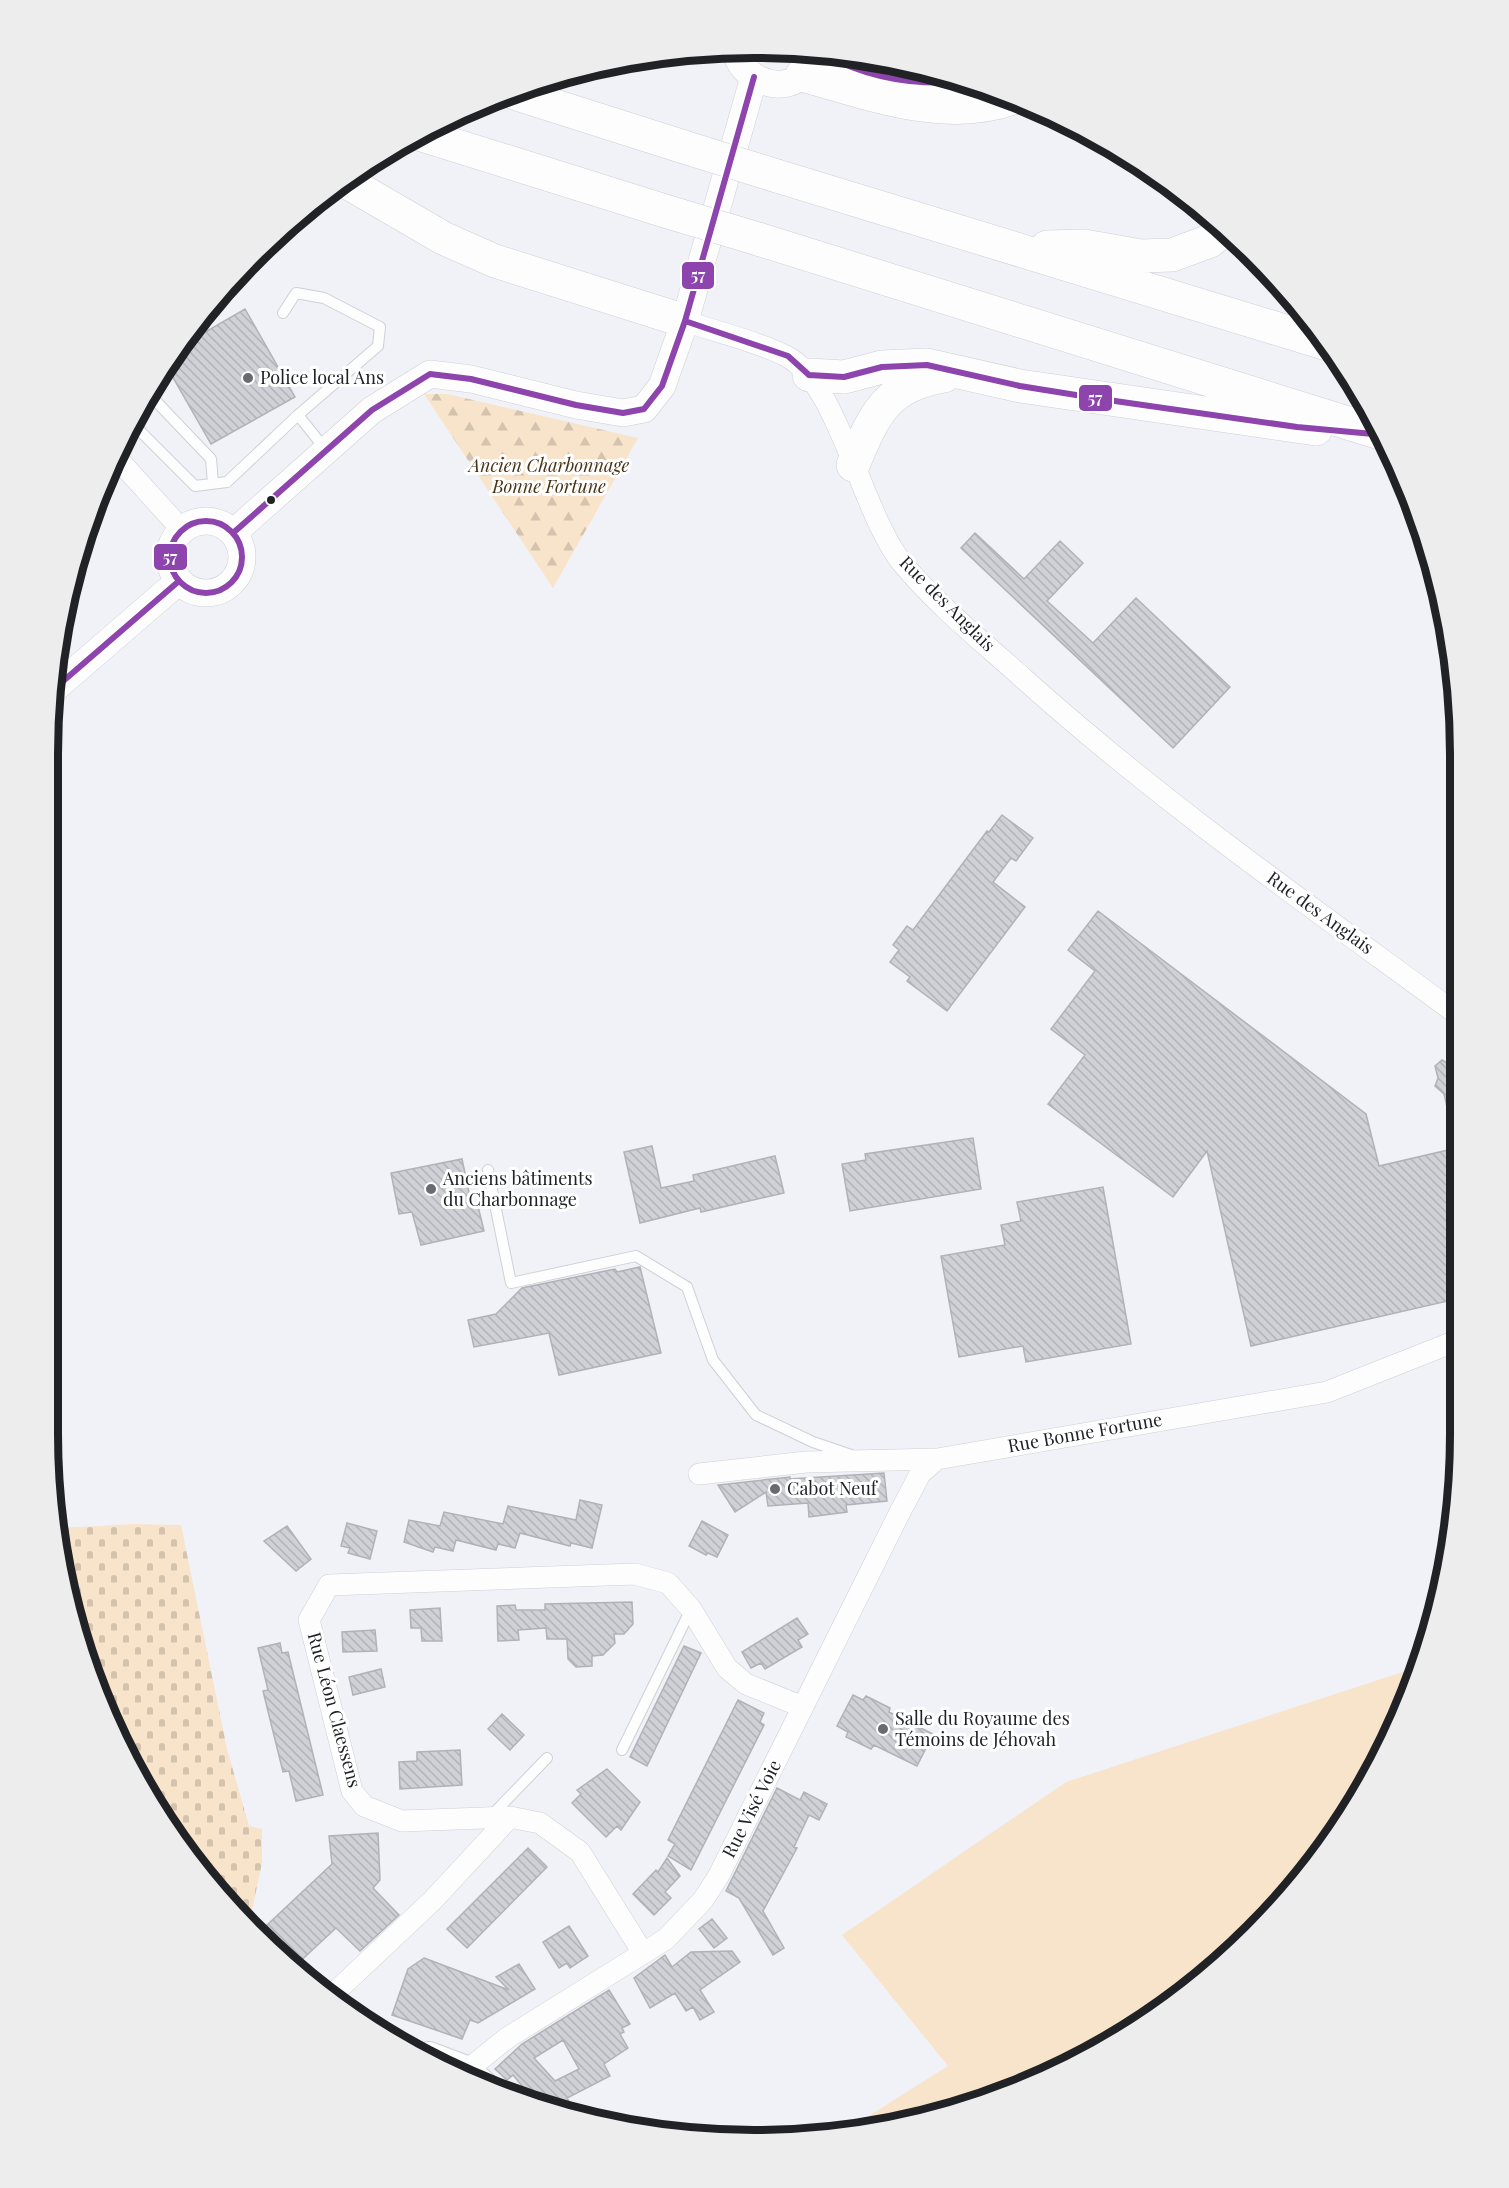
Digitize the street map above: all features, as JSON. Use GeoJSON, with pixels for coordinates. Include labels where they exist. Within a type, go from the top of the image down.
{"type":"FeatureCollection","features":[{"type":"Feature","properties":{"kind":"highway"},"geometry":{"type":"LineString","coordinates":[[815,61],[892,99],[944,109],[978,107],[997,102]]}},
{"type":"Feature","properties":{"kind":"highway"},"geometry":{"type":"LineString","coordinates":[[816,61],[903,81],[941,84]]}},
{"type":"Feature","properties":{"kind":"highway"},"geometry":{"type":"LineString","coordinates":[[526,97],[1313,340]]}},
{"type":"Feature","properties":{"kind":"highway"},"geometry":{"type":"LineString","coordinates":[[432,138],[1370,430]]}},
{"type":"Feature","properties":{"kind":"highway"},"geometry":{"type":"LineString","coordinates":[[354,186],[443,238],[495,261],[685,321]]}},
{"type":"Feature","properties":{"kind":"highway"},"geometry":{"type":"LineString","coordinates":[[1013,248],[1084,246],[1141,256],[1172,255],[1210,241],[1217,235]]}},
{"type":"Feature","properties":{"kind":"highway"},"geometry":{"type":"LineString","coordinates":[[809,375],[844,377],[882,367],[927,365],[1020,386],[1286,426],[1371,433]]}},
{"type":"Feature","properties":{"kind":"highway"},"geometry":{"type":"LineString","coordinates":[[853,465],[871,422],[898,391],[922,380],[959,374]]}},
{"type":"Feature","properties":{"kind":"street"},"geometry":{"type":"LineString","coordinates":[[740,59],[743,67],[754,77],[766,83],[780,83],[814,61]]}},
{"type":"Feature","properties":{"kind":"street"},"geometry":{"type":"LineString","coordinates":[[233,533],[372,410],[430,374],[471,379],[576,405],[623,413],[644,409],[662,386],[685,321],[754,77]]}},
{"type":"Feature","properties":{"kind":"street","name":"Rue des Anglais"},"geometry":{"type":"LineString","coordinates":[[685,321],[788,356],[809,375],[831,412],[878,520],[902,563],[968,629],[1071,722],[1157,792],[1450,1009]]}},
{"type":"Feature","properties":{"kind":"street"},"geometry":{"type":"LineString","coordinates":[[122,464],[182,530]]}},
{"type":"Feature","properties":{"kind":"street"},"geometry":{"type":"LineString","coordinates":[[199,521],[211,521],[223,525],[233,533],[240,547],[242,559],[239,571],[232,581],[222,589],[209,592],[189,588],[179,581],[171,566],[170,554],[172,543],[182,530],[199,521]]}},
{"type":"Feature","properties":{"kind":"street"},"geometry":{"type":"LineString","coordinates":[[62,682],[179,581]]}},
{"type":"Feature","properties":{"kind":"street","name":"Rue Bonne Fortune"},"geometry":{"type":"LineString","coordinates":[[699,1474],[806,1462],[937,1459],[1327,1392],[1450,1343]]}},
{"type":"Feature","properties":{"kind":"street","name":"Rue Visé Voie"},"geometry":{"type":"LineString","coordinates":[[478,2073],[507,2038],[666,1939],[703,1900],[920,1474],[937,1459]]}},
{"type":"Feature","properties":{"kind":"street","name":"Rue Léon Claessens"},"geometry":{"type":"LineString","coordinates":[[643,1953],[580,1852],[540,1823],[500,1817],[402,1821],[364,1806],[352,1791],[309,1620],[329,1585],[635,1574],[668,1583],[692,1609],[727,1668],[746,1684],[803,1707]]}},
{"type":"Feature","properties":{"kind":"street"},"geometry":{"type":"LineString","coordinates":[[337,1990],[432,1900],[500,1817]]}},
{"type":"Feature","properties":{"kind":"lane"},"geometry":{"type":"LineString","coordinates":[[139,430],[195,486],[226,482],[298,415],[378,346],[380,327],[324,298],[296,293],[283,313]]}},
{"type":"Feature","properties":{"kind":"lane"},"geometry":{"type":"LineString","coordinates":[[155,401],[211,459],[213,483]]}},
{"type":"Feature","properties":{"kind":"lane"},"geometry":{"type":"LineString","coordinates":[[298,415],[326,450]]}},
{"type":"Feature","properties":{"kind":"lane"},"geometry":{"type":"LineString","coordinates":[[488,1170],[511,1283],[636,1256],[687,1287],[713,1360],[756,1415],[813,1443],[863,1459]]}},
{"type":"Feature","properties":{"kind":"lane"},"geometry":{"type":"LineString","coordinates":[[622,1750],[692,1609]]}},
{"type":"Feature","properties":{"kind":"lane"},"geometry":{"type":"LineString","coordinates":[[500,1817],[547,1758]]}},
{"type":"Feature","properties":{"kind":"green space","name":"Ancien Charbonnage Bonne Fortune"},"geometry":{"type":"Polygon","coordinates":[[[424,394],[447,394],[638,438],[553,588],[424,394]]]}},
{"type":"Feature","properties":{"kind":"green space"},"geometry":{"type":"Polygon","coordinates":[[[133,1524],[181,1525],[227,1749],[249,1826],[262,1829],[262,1863],[251,1914],[202,1857],[176,1820],[130,1741],[95,1657],[82,1614],[65,1528],[133,1524]]]}},
{"type":"Feature","properties":{"kind":"green space"},"geometry":{"type":"Polygon","coordinates":[[[1409,1670],[1379,1741],[1357,1782],[1307,1857],[1247,1926],[1178,1986],[1102,2036],[1021,2077],[935,2106],[860,2121],[948,2066],[842,1935],[1066,1782],[1409,1670]]]}},
{"type":"Feature","properties":{"kind":"building"},"geometry":{"type":"Polygon","coordinates":[[[245,309],[295,397],[211,444],[172,375],[199,336],[245,309]]]}},
{"type":"Feature","properties":{"kind":"building"},"geometry":{"type":"Polygon","coordinates":[[[975,533],[1024,579],[1060,541],[1083,563],[1047,601],[1093,643],[1136,598],[1230,687],[1173,748],[961,548],[975,533]]]}},
{"type":"Feature","properties":{"kind":"building"},"geometry":{"type":"Polygon","coordinates":[[[1002,815],[1033,838],[1016,861],[1011,858],[993,882],[1025,907],[947,1011],[907,981],[910,977],[890,962],[899,950],[893,945],[907,926],[913,930],[987,831],[989,832],[1002,815]]]}},
{"type":"Feature","properties":{"kind":"building"},"geometry":{"type":"Polygon","coordinates":[[[1098,911],[1366,1114],[1379,1166],[1450,1150],[1450,1301],[1251,1346],[1207,1151],[1173,1197],[1048,1104],[1085,1055],[1051,1029],[1095,971],[1068,950],[1098,911]]]}},
{"type":"Feature","properties":{"kind":"building"},"geometry":{"type":"Polygon","coordinates":[[[1442,1060],[1450,1062],[1450,1120],[1444,1094],[1435,1086],[1438,1078],[1435,1066],[1442,1060]]]}},
{"type":"Feature","properties":{"kind":"building"},"geometry":{"type":"Polygon","coordinates":[[[973,1138],[981,1189],[850,1211],[842,1164],[866,1160],[865,1154],[973,1138]]]}},
{"type":"Feature","properties":{"kind":"building"},"geometry":{"type":"Polygon","coordinates":[[[652,1146],[661,1188],[694,1181],[693,1175],[775,1156],[784,1193],[701,1212],[700,1208],[640,1223],[624,1152],[652,1146]]]}},
{"type":"Feature","properties":{"kind":"building","name":"Anciens bâtiments du Charbonnage"},"geometry":{"type":"Polygon","coordinates":[[[462,1159],[472,1207],[478,1206],[484,1231],[421,1245],[412,1212],[399,1214],[391,1173],[462,1159]]]}},
{"type":"Feature","properties":{"kind":"building"},"geometry":{"type":"Polygon","coordinates":[[[1103,1187],[1131,1344],[1026,1362],[1023,1346],[959,1357],[941,1256],[1005,1245],[1001,1225],[1021,1221],[1017,1202],[1103,1187]]]}},
{"type":"Feature","properties":{"kind":"building"},"geometry":{"type":"Polygon","coordinates":[[[640,1267],[661,1353],[559,1375],[549,1333],[474,1347],[468,1320],[496,1314],[522,1288],[615,1269],[617,1272],[640,1267]]]}},
{"type":"Feature","properties":{"kind":"building"},"geometry":{"type":"Polygon","coordinates":[[[884,1473],[887,1501],[846,1505],[847,1512],[809,1517],[808,1503],[768,1506],[766,1492],[735,1512],[718,1485],[790,1477],[790,1479],[884,1473]]]}},
{"type":"Feature","properties":{"kind":"building"},"geometry":{"type":"Polygon","coordinates":[[[580,1500],[602,1505],[592,1548],[571,1543],[570,1546],[520,1533],[515,1548],[498,1544],[496,1550],[456,1540],[453,1551],[435,1547],[433,1552],[404,1542],[409,1520],[440,1526],[444,1512],[503,1524],[508,1506],[576,1520],[580,1500]]]}},
{"type":"Feature","properties":{"kind":"building"},"geometry":{"type":"Polygon","coordinates":[[[702,1521],[728,1535],[717,1557],[708,1553],[706,1555],[689,1546],[702,1521]]]}},
{"type":"Feature","properties":{"kind":"building"},"geometry":{"type":"Polygon","coordinates":[[[347,1523],[377,1531],[370,1559],[348,1553],[350,1548],[341,1546],[347,1523]]]}},
{"type":"Feature","properties":{"kind":"building"},"geometry":{"type":"Polygon","coordinates":[[[287,1526],[311,1559],[296,1571],[264,1541],[287,1526]]]}},
{"type":"Feature","properties":{"kind":"building"},"geometry":{"type":"Polygon","coordinates":[[[632,1602],[633,1624],[624,1634],[614,1634],[615,1643],[603,1655],[592,1656],[592,1666],[576,1667],[568,1659],[567,1639],[547,1639],[546,1628],[518,1630],[519,1640],[498,1641],[497,1606],[515,1605],[516,1610],[545,1610],[545,1604],[632,1602]]]}},
{"type":"Feature","properties":{"kind":"building"},"geometry":{"type":"Polygon","coordinates":[[[440,1608],[442,1641],[422,1641],[421,1628],[411,1628],[410,1610],[440,1608]]]}},
{"type":"Feature","properties":{"kind":"building"},"geometry":{"type":"Polygon","coordinates":[[[797,1618],[808,1634],[798,1640],[802,1647],[765,1669],[761,1663],[751,1668],[742,1652],[797,1618]]]}},
{"type":"Feature","properties":{"kind":"building"},"geometry":{"type":"Polygon","coordinates":[[[375,1630],[377,1651],[343,1652],[342,1632],[375,1630]]]}},
{"type":"Feature","properties":{"kind":"building"},"geometry":{"type":"Polygon","coordinates":[[[280,1643],[282,1653],[288,1652],[323,1795],[296,1801],[289,1771],[283,1772],[263,1691],[268,1690],[258,1648],[280,1643]]]}},
{"type":"Feature","properties":{"kind":"building"},"geometry":{"type":"Polygon","coordinates":[[[684,1646],[701,1653],[647,1766],[630,1757],[684,1646]]]}},
{"type":"Feature","properties":{"kind":"building"},"geometry":{"type":"Polygon","coordinates":[[[381,1669],[385,1687],[353,1695],[349,1677],[381,1669]]]}},
{"type":"Feature","properties":{"kind":"building","name":"Salle du Royaume des Témoins de Jéhovah"},"geometry":{"type":"Polygon","coordinates":[[[853,1695],[863,1700],[866,1696],[890,1708],[889,1712],[933,1734],[917,1766],[874,1745],[871,1749],[846,1737],[848,1732],[837,1726],[853,1695]]]}},
{"type":"Feature","properties":{"kind":"building"},"geometry":{"type":"Polygon","coordinates":[[[738,1700],[764,1713],[760,1722],[764,1725],[691,1870],[668,1856],[675,1844],[668,1840],[738,1700]]]}},
{"type":"Feature","properties":{"kind":"building"},"geometry":{"type":"Polygon","coordinates":[[[502,1714],[524,1735],[510,1750],[488,1729],[502,1714]]]}},
{"type":"Feature","properties":{"kind":"building"},"geometry":{"type":"Polygon","coordinates":[[[460,1750],[462,1785],[400,1789],[399,1762],[417,1761],[417,1752],[460,1750]]]}},
{"type":"Feature","properties":{"kind":"building"},"geometry":{"type":"Polygon","coordinates":[[[607,1769],[640,1802],[621,1830],[617,1826],[606,1837],[572,1803],[581,1794],[577,1790],[607,1769]]]}},
{"type":"Feature","properties":{"kind":"building"},"geometry":{"type":"Polygon","coordinates":[[[777,1788],[800,1800],[804,1792],[827,1804],[819,1820],[809,1815],[794,1847],[797,1848],[763,1911],[784,1948],[773,1955],[739,1898],[726,1891],[777,1788]]]}},
{"type":"Feature","properties":{"kind":"building"},"geometry":{"type":"Polygon","coordinates":[[[378,1833],[380,1880],[373,1888],[399,1915],[360,1951],[336,1928],[301,1961],[273,1936],[275,1934],[266,1926],[332,1864],[329,1836],[378,1833]]]}},
{"type":"Feature","properties":{"kind":"building"},"geometry":{"type":"Polygon","coordinates":[[[528,1848],[547,1867],[467,1948],[447,1929],[528,1848]]]}},
{"type":"Feature","properties":{"kind":"building"},"geometry":{"type":"Polygon","coordinates":[[[667,1858],[680,1876],[665,1892],[671,1898],[654,1915],[633,1894],[656,1870],[658,1872],[667,1858]]]}},
{"type":"Feature","properties":{"kind":"building"},"geometry":{"type":"Polygon","coordinates":[[[712,1919],[727,1938],[714,1948],[699,1929],[712,1919]]]}},
{"type":"Feature","properties":{"kind":"building"},"geometry":{"type":"Polygon","coordinates":[[[569,1926],[588,1956],[570,1968],[567,1963],[559,1968],[543,1942],[569,1926]]]}},
{"type":"Feature","properties":{"kind":"building"},"geometry":{"type":"Polygon","coordinates":[[[732,1951],[740,1962],[700,1990],[714,2012],[700,2020],[693,2007],[686,2011],[675,1993],[650,2008],[634,1978],[665,1955],[672,1967],[691,1952],[732,1951]]]}},
{"type":"Feature","properties":{"kind":"building"},"geometry":{"type":"Polygon","coordinates":[[[424,1958],[509,1990],[496,1977],[519,1964],[535,1989],[478,2023],[470,2020],[462,2039],[392,2015],[408,1969],[424,1958]]]}},
{"type":"Feature","properties":{"kind":"building"},"geometry":{"type":"Polygon","coordinates":[[[609,1990],[630,2024],[622,2028],[624,2032],[620,2034],[628,2048],[604,2064],[610,2076],[567,2098],[571,2105],[527,2091],[513,2075],[507,2080],[495,2069],[522,2044],[609,1990]],[[563,2040],[534,2058],[555,2081],[579,2069],[563,2040]]]}},
{"type":"Feature","properties":{"kind":"transit line","name":"57"},"geometry":{"type":"LineString","coordinates":[[845,64],[891,78],[937,83]]}},
{"type":"Feature","properties":{"kind":"transit line","name":"57"},"geometry":{"type":"LineString","coordinates":[[233,533],[372,410],[430,374],[471,379],[576,405],[623,413],[644,409],[662,386],[685,321],[754,77]]}},
{"type":"Feature","properties":{"kind":"transit line","name":"57"},"geometry":{"type":"LineString","coordinates":[[685,321],[788,356],[809,375]]}},
{"type":"Feature","properties":{"kind":"transit line","name":"57"},"geometry":{"type":"LineString","coordinates":[[809,375],[844,377],[882,367],[927,365],[1020,386],[1101,399],[1297,427],[1372,434]]}},
{"type":"Feature","properties":{"kind":"transit line","name":"57"},"geometry":{"type":"LineString","coordinates":[[206,521],[226,527],[236,537],[242,557],[236,577],[226,587],[206,593],[186,587],[176,577],[170,557],[176,537],[186,527],[206,521]]}},
{"type":"Feature","properties":{"kind":"transit line","name":"57"},"geometry":{"type":"LineString","coordinates":[[62,682],[179,581]]}},
{"type":"Feature","properties":{"kind":"place","name":"Police local Ans"},"geometry":{"type":"Point","coordinates":[248,378]}},
{"type":"Feature","properties":{"kind":"place","name":"Anciens bâtiments du Charbonnage"},"geometry":{"type":"Point","coordinates":[431,1189]}},
{"type":"Feature","properties":{"kind":"place","name":"Cabot Neuf"},"geometry":{"type":"Point","coordinates":[775,1489]}},
{"type":"Feature","properties":{"kind":"place","name":"Salle du Royaume des Témoins de Jéhovah"},"geometry":{"type":"Point","coordinates":[883,1729]}}]}
